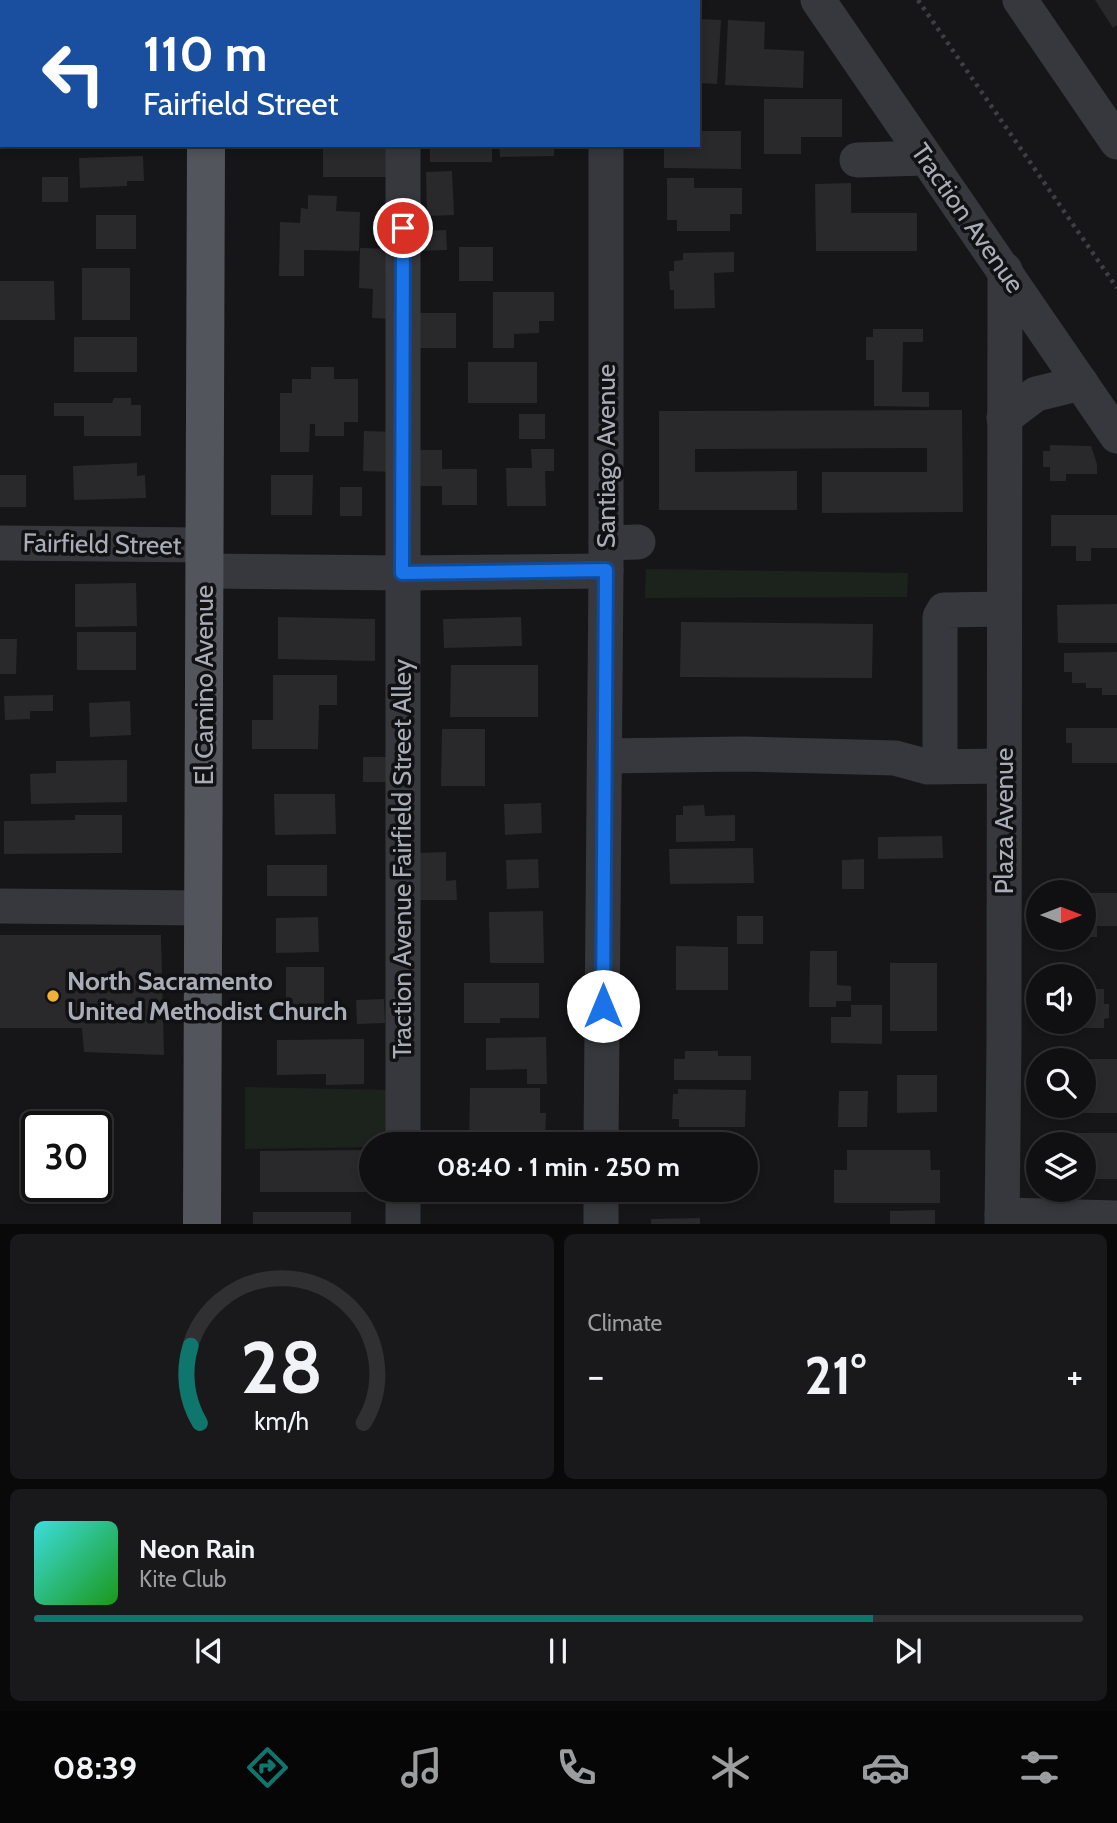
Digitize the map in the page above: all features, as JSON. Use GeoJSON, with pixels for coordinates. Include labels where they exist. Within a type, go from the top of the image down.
{"type":"FeatureCollection","features":[{"type":"Feature","properties":{"kind":"main road","name":"El Camino Avenue"},"geometry":{"type":"LineString","coordinates":[[202,1224],[206,147]]}},
{"type":"Feature","properties":{"kind":"street","name":"Traction Avenue"},"geometry":{"type":"LineString","coordinates":[[818,0],[1117,436]]}},
{"type":"Feature","properties":{"kind":"street"},"geometry":{"type":"LineString","coordinates":[[1020,0],[1117,142]]}},
{"type":"Feature","properties":{"kind":"street","name":"Traction Avenue Fairfield Street Alley"},"geometry":{"type":"LineString","coordinates":[[403,1132],[404,147]]}},
{"type":"Feature","properties":{"kind":"street","name":"Santiago Avenue"},"geometry":{"type":"LineString","coordinates":[[601,1132],[605,756],[617,552],[606,147]]}},
{"type":"Feature","properties":{"kind":"street"},"geometry":{"type":"LineString","coordinates":[[857,160],[926,158]]}},
{"type":"Feature","properties":{"kind":"street","name":"Plaza Avenue"},"geometry":{"type":"LineString","coordinates":[[1002,1220],[1005,270]]}},
{"type":"Feature","properties":{"kind":"street"},"geometry":{"type":"LineString","coordinates":[[1004,418],[1035,394],[1081,383]]}},
{"type":"Feature","properties":{"kind":"street","name":"Fairfield Street"},"geometry":{"type":"LineString","coordinates":[[0,543],[402,573],[617,552]]}},
{"type":"Feature","properties":{"kind":"street"},"geometry":{"type":"LineString","coordinates":[[940,766],[940,617],[944,610],[1004,609]]}},
{"type":"Feature","properties":{"kind":"street"},"geometry":{"type":"LineString","coordinates":[[605,756],[743,754],[895,758],[928,767],[1004,766]]}},
{"type":"Feature","properties":{"kind":"street"},"geometry":{"type":"LineString","coordinates":[[0,906],[204,908]]}},
{"type":"Feature","properties":{"kind":"street"},"geometry":{"type":"LineString","coordinates":[[403,1202],[403,1224]]}},
{"type":"Feature","properties":{"kind":"street"},"geometry":{"type":"LineString","coordinates":[[601,1202],[601,1224]]}},
{"type":"Feature","properties":{"kind":"street"},"geometry":{"type":"LineString","coordinates":[[1002,1220],[1117,1218]]}},
{"type":"Feature","properties":{"kind":"path"},"geometry":{"type":"LineString","coordinates":[[918,0],[1117,288]]}},
{"type":"Feature","properties":{"kind":"shaded area"},"geometry":{"type":"Polygon","coordinates":[[[646,569],[908,573],[907,597],[645,598],[646,569]]]}},
{"type":"Feature","properties":{"kind":"shaded area"},"geometry":{"type":"Polygon","coordinates":[[[245,1087],[393,1090],[393,1132],[359,1132],[359,1147],[245,1149],[245,1087]]]}},
{"type":"Feature","properties":{"kind":"building"},"geometry":{"type":"Polygon","coordinates":[[[1095,0],[1117,0],[1117,25],[1113,28],[1095,0]]]}},
{"type":"Feature","properties":{"kind":"building"},"geometry":{"type":"Polygon","coordinates":[[[700,19],[721,20],[717,84],[700,83],[700,19]]]}},
{"type":"Feature","properties":{"kind":"building"},"geometry":{"type":"Polygon","coordinates":[[[728,20],[765,22],[764,49],[804,51],[803,88],[725,85],[728,20]]]}},
{"type":"Feature","properties":{"kind":"building"},"geometry":{"type":"Polygon","coordinates":[[[764,99],[842,99],[842,137],[801,137],[801,154],[764,154],[764,99]]]}},
{"type":"Feature","properties":{"kind":"building"},"geometry":{"type":"Polygon","coordinates":[[[700,103],[701,131],[741,131],[741,169],[664,168],[664,147],[700,147],[700,103]]]}},
{"type":"Feature","properties":{"kind":"building"},"geometry":{"type":"Polygon","coordinates":[[[323,147],[386,147],[386,177],[323,177],[323,147]]]}},
{"type":"Feature","properties":{"kind":"building"},"geometry":{"type":"Polygon","coordinates":[[[430,147],[492,147],[492,162],[430,162],[430,147]]]}},
{"type":"Feature","properties":{"kind":"building"},"geometry":{"type":"Polygon","coordinates":[[[499,147],[554,147],[554,156],[500,157],[499,147]]]}},
{"type":"Feature","properties":{"kind":"building"},"geometry":{"type":"Polygon","coordinates":[[[143,156],[144,181],[127,181],[127,186],[80,188],[79,158],[143,156]]]}},
{"type":"Feature","properties":{"kind":"building"},"geometry":{"type":"Polygon","coordinates":[[[452,171],[454,215],[427,216],[426,172],[452,171]]]}},
{"type":"Feature","properties":{"kind":"building"},"geometry":{"type":"Polygon","coordinates":[[[42,177],[68,177],[68,202],[42,202],[42,177]]]}},
{"type":"Feature","properties":{"kind":"building"},"geometry":{"type":"Polygon","coordinates":[[[667,178],[694,178],[694,188],[742,188],[742,214],[730,214],[730,231],[677,231],[677,220],[667,220],[667,178]]]}},
{"type":"Feature","properties":{"kind":"building"},"geometry":{"type":"Polygon","coordinates":[[[851,183],[851,213],[917,213],[917,251],[816,251],[815,184],[851,183]]]}},
{"type":"Feature","properties":{"kind":"building"},"geometry":{"type":"Polygon","coordinates":[[[308,195],[337,196],[336,211],[360,212],[359,251],[304,250],[304,276],[279,276],[280,222],[300,223],[301,208],[308,209],[308,195]]]}},
{"type":"Feature","properties":{"kind":"building"},"geometry":{"type":"Polygon","coordinates":[[[96,215],[136,215],[136,249],[96,249],[96,215]]]}},
{"type":"Feature","properties":{"kind":"building"},"geometry":{"type":"Polygon","coordinates":[[[446,230],[447,250],[419,251],[419,231],[446,230]]]}},
{"type":"Feature","properties":{"kind":"building"},"geometry":{"type":"Polygon","coordinates":[[[459,247],[493,247],[493,281],[459,281],[459,247]]]}},
{"type":"Feature","properties":{"kind":"building"},"geometry":{"type":"Polygon","coordinates":[[[360,248],[396,249],[395,319],[372,318],[373,289],[359,288],[360,248]]]}},
{"type":"Feature","properties":{"kind":"building"},"geometry":{"type":"Polygon","coordinates":[[[734,252],[734,272],[714,273],[715,308],[674,309],[674,290],[670,290],[669,271],[674,271],[674,261],[683,260],[683,253],[734,252]]]}},
{"type":"Feature","properties":{"kind":"building"},"geometry":{"type":"Polygon","coordinates":[[[82,268],[130,268],[130,320],[82,320],[82,268]]]}},
{"type":"Feature","properties":{"kind":"building"},"geometry":{"type":"Polygon","coordinates":[[[0,281],[54,281],[55,320],[0,320],[0,281]]]}},
{"type":"Feature","properties":{"kind":"building"},"geometry":{"type":"Polygon","coordinates":[[[493,292],[554,292],[554,321],[539,321],[539,333],[514,334],[514,348],[493,348],[493,292]]]}},
{"type":"Feature","properties":{"kind":"building"},"geometry":{"type":"Polygon","coordinates":[[[420,313],[456,313],[456,348],[420,348],[420,313]]]}},
{"type":"Feature","properties":{"kind":"building"},"geometry":{"type":"Polygon","coordinates":[[[873,329],[923,329],[923,342],[903,342],[902,392],[929,392],[929,407],[874,406],[874,360],[866,360],[866,337],[873,337],[873,329]]]}},
{"type":"Feature","properties":{"kind":"building"},"geometry":{"type":"Polygon","coordinates":[[[74,337],[137,337],[137,372],[74,372],[74,337]]]}},
{"type":"Feature","properties":{"kind":"building"},"geometry":{"type":"Polygon","coordinates":[[[468,362],[537,362],[537,403],[468,403],[468,362]]]}},
{"type":"Feature","properties":{"kind":"building"},"geometry":{"type":"Polygon","coordinates":[[[311,367],[334,367],[334,379],[358,379],[358,422],[344,422],[344,436],[315,436],[315,424],[310,424],[309,452],[280,452],[280,393],[292,393],[292,379],[311,379],[311,367]]]}},
{"type":"Feature","properties":{"kind":"building"},"geometry":{"type":"Polygon","coordinates":[[[114,398],[131,398],[131,405],[141,405],[141,436],[84,436],[84,416],[54,416],[54,403],[112,403],[114,398]]]}},
{"type":"Feature","properties":{"kind":"building"},"geometry":{"type":"Polygon","coordinates":[[[962,410],[963,512],[822,513],[822,472],[927,472],[927,448],[695,449],[695,472],[797,471],[797,510],[659,510],[659,411],[962,410]]]}},
{"type":"Feature","properties":{"kind":"building"},"geometry":{"type":"Polygon","coordinates":[[[519,414],[545,414],[545,439],[519,439],[519,414]]]}},
{"type":"Feature","properties":{"kind":"building"},"geometry":{"type":"Polygon","coordinates":[[[364,431],[398,432],[396,472],[363,471],[364,431]]]}},
{"type":"Feature","properties":{"kind":"building"},"geometry":{"type":"Polygon","coordinates":[[[1050,445],[1091,446],[1097,474],[1066,474],[1066,481],[1050,481],[1050,467],[1043,467],[1043,451],[1050,451],[1050,445]]]}},
{"type":"Feature","properties":{"kind":"building"},"geometry":{"type":"Polygon","coordinates":[[[531,449],[554,449],[554,471],[545,471],[546,506],[507,506],[506,468],[532,468],[531,449]]]}},
{"type":"Feature","properties":{"kind":"building"},"geometry":{"type":"Polygon","coordinates":[[[419,450],[442,450],[442,469],[477,469],[477,505],[442,505],[442,486],[419,486],[419,450]]]}},
{"type":"Feature","properties":{"kind":"building"},"geometry":{"type":"Polygon","coordinates":[[[137,463],[137,476],[145,475],[146,498],[74,500],[73,466],[137,463]]]}},
{"type":"Feature","properties":{"kind":"building"},"geometry":{"type":"Polygon","coordinates":[[[0,475],[26,475],[26,507],[0,507],[0,475]]]}},
{"type":"Feature","properties":{"kind":"building"},"geometry":{"type":"Polygon","coordinates":[[[271,475],[313,475],[312,515],[271,515],[271,475]]]}},
{"type":"Feature","properties":{"kind":"building"},"geometry":{"type":"Polygon","coordinates":[[[340,487],[362,487],[362,516],[340,516],[340,487]]]}},
{"type":"Feature","properties":{"kind":"building"},"geometry":{"type":"Polygon","coordinates":[[[1051,515],[1117,515],[1117,548],[1091,548],[1091,561],[1076,561],[1076,546],[1051,546],[1051,515]]]}},
{"type":"Feature","properties":{"kind":"building"},"geometry":{"type":"Polygon","coordinates":[[[136,583],[137,626],[75,627],[75,584],[136,583]]]}},
{"type":"Feature","properties":{"kind":"building"},"geometry":{"type":"Polygon","coordinates":[[[1117,604],[1117,643],[1058,643],[1057,605],[1117,604]]]}},
{"type":"Feature","properties":{"kind":"building"},"geometry":{"type":"Polygon","coordinates":[[[278,617],[375,619],[375,661],[278,659],[278,617]]]}},
{"type":"Feature","properties":{"kind":"building"},"geometry":{"type":"Polygon","coordinates":[[[521,617],[522,646],[444,648],[443,619],[521,617]]]}},
{"type":"Feature","properties":{"kind":"building"},"geometry":{"type":"Polygon","coordinates":[[[681,622],[873,624],[872,678],[680,677],[681,622]]]}},
{"type":"Feature","properties":{"kind":"building"},"geometry":{"type":"Polygon","coordinates":[[[77,632],[136,632],[136,670],[77,670],[77,632]]]}},
{"type":"Feature","properties":{"kind":"building"},"geometry":{"type":"Polygon","coordinates":[[[0,639],[17,639],[16,674],[0,674],[0,639]]]}},
{"type":"Feature","properties":{"kind":"building"},"geometry":{"type":"Polygon","coordinates":[[[1117,652],[1117,695],[1102,695],[1102,688],[1086,688],[1086,683],[1072,683],[1072,672],[1064,672],[1064,653],[1117,652]]]}},
{"type":"Feature","properties":{"kind":"building"},"geometry":{"type":"Polygon","coordinates":[[[451,665],[538,665],[538,717],[450,717],[451,665]]]}},
{"type":"Feature","properties":{"kind":"building"},"geometry":{"type":"Polygon","coordinates":[[[273,675],[337,675],[337,705],[319,705],[318,749],[252,749],[252,720],[273,720],[273,675]]]}},
{"type":"Feature","properties":{"kind":"building"},"geometry":{"type":"Polygon","coordinates":[[[53,695],[53,711],[30,711],[30,719],[5,720],[4,696],[53,695]]]}},
{"type":"Feature","properties":{"kind":"building"},"geometry":{"type":"Polygon","coordinates":[[[130,701],[131,735],[90,737],[89,703],[130,701]]]}},
{"type":"Feature","properties":{"kind":"building"},"geometry":{"type":"Polygon","coordinates":[[[1066,728],[1117,728],[1117,763],[1072,763],[1072,743],[1066,743],[1066,728]]]}},
{"type":"Feature","properties":{"kind":"building"},"geometry":{"type":"Polygon","coordinates":[[[442,729],[485,729],[485,786],[441,786],[442,729]]]}},
{"type":"Feature","properties":{"kind":"building"},"geometry":{"type":"Polygon","coordinates":[[[363,757],[388,757],[388,782],[363,782],[363,757]]]}},
{"type":"Feature","properties":{"kind":"building"},"geometry":{"type":"Polygon","coordinates":[[[127,760],[127,802],[31,804],[30,774],[56,773],[56,761],[127,760]]]}},
{"type":"Feature","properties":{"kind":"building"},"geometry":{"type":"Polygon","coordinates":[[[274,794],[335,794],[336,834],[275,835],[274,794]]]}},
{"type":"Feature","properties":{"kind":"building"},"geometry":{"type":"Polygon","coordinates":[[[541,803],[542,833],[505,835],[504,804],[541,803]]]}},
{"type":"Feature","properties":{"kind":"building"},"geometry":{"type":"Polygon","coordinates":[[[704,805],[705,816],[735,815],[735,841],[676,842],[676,815],[683,815],[683,806],[704,805]]]}},
{"type":"Feature","properties":{"kind":"building"},"geometry":{"type":"Polygon","coordinates":[[[75,815],[122,815],[122,853],[4,854],[4,821],[75,820],[75,815]]]}},
{"type":"Feature","properties":{"kind":"building"},"geometry":{"type":"Polygon","coordinates":[[[942,836],[943,858],[878,859],[878,837],[942,836]]]}},
{"type":"Feature","properties":{"kind":"building"},"geometry":{"type":"Polygon","coordinates":[[[753,848],[754,883],[670,884],[669,849],[753,848]]]}},
{"type":"Feature","properties":{"kind":"building"},"geometry":{"type":"Polygon","coordinates":[[[446,852],[446,881],[456,880],[457,900],[420,900],[420,853],[446,852]]]}},
{"type":"Feature","properties":{"kind":"building"},"geometry":{"type":"Polygon","coordinates":[[[538,859],[539,888],[507,889],[506,860],[538,859]]]}},
{"type":"Feature","properties":{"kind":"building"},"geometry":{"type":"Polygon","coordinates":[[[864,859],[864,889],[842,889],[842,860],[864,859]]]}},
{"type":"Feature","properties":{"kind":"building"},"geometry":{"type":"Polygon","coordinates":[[[267,865],[327,865],[327,896],[267,896],[267,865]]]}},
{"type":"Feature","properties":{"kind":"building"},"geometry":{"type":"Polygon","coordinates":[[[1096,893],[1117,893],[1117,926],[1097,926],[1097,937],[1096,893]]]}},
{"type":"Feature","properties":{"kind":"building"},"geometry":{"type":"Polygon","coordinates":[[[543,911],[544,963],[490,963],[489,912],[543,911]]]}},
{"type":"Feature","properties":{"kind":"building"},"geometry":{"type":"Polygon","coordinates":[[[737,916],[763,916],[763,944],[737,944],[737,916]]]}},
{"type":"Feature","properties":{"kind":"building"},"geometry":{"type":"Polygon","coordinates":[[[318,917],[319,952],[276,953],[276,918],[318,917]]]}},
{"type":"Feature","properties":{"kind":"building"},"geometry":{"type":"Polygon","coordinates":[[[0,935],[161,935],[164,1055],[84,1052],[82,1028],[0,1028],[0,935]]]}},
{"type":"Feature","properties":{"kind":"building"},"geometry":{"type":"Polygon","coordinates":[[[676,946],[728,947],[728,990],[676,990],[676,946]]]}},
{"type":"Feature","properties":{"kind":"building"},"geometry":{"type":"Polygon","coordinates":[[[810,951],[837,951],[837,985],[851,986],[851,1001],[836,1001],[836,1007],[809,1007],[810,951]]]}},
{"type":"Feature","properties":{"kind":"building"},"geometry":{"type":"Polygon","coordinates":[[[890,963],[937,963],[937,1031],[890,1031],[890,963]]]}},
{"type":"Feature","properties":{"kind":"building"},"geometry":{"type":"Polygon","coordinates":[[[286,967],[324,967],[324,1009],[286,1009],[286,967]]]}},
{"type":"Feature","properties":{"kind":"building"},"geometry":{"type":"Polygon","coordinates":[[[464,983],[539,983],[539,1018],[500,1018],[500,1023],[464,1023],[464,983]]]}},
{"type":"Feature","properties":{"kind":"building"},"geometry":{"type":"Polygon","coordinates":[[[1096,989],[1104,989],[1104,1004],[1109,1004],[1109,1018],[1104,1019],[1104,1028],[1096,1028],[1096,989]]]}},
{"type":"Feature","properties":{"kind":"building"},"geometry":{"type":"Polygon","coordinates":[[[384,999],[385,1023],[357,1024],[356,1000],[384,999]]]}},
{"type":"Feature","properties":{"kind":"building"},"geometry":{"type":"Polygon","coordinates":[[[851,1005],[882,1005],[882,1044],[831,1043],[831,1017],[851,1017],[851,1005]]]}},
{"type":"Feature","properties":{"kind":"building"},"geometry":{"type":"Polygon","coordinates":[[[546,1037],[547,1084],[527,1084],[527,1069],[486,1070],[486,1038],[546,1037]]]}},
{"type":"Feature","properties":{"kind":"building"},"geometry":{"type":"Polygon","coordinates":[[[364,1039],[364,1084],[326,1085],[326,1074],[277,1075],[277,1040],[364,1039]]]}},
{"type":"Feature","properties":{"kind":"building"},"geometry":{"type":"Polygon","coordinates":[[[685,1051],[718,1051],[718,1056],[751,1056],[751,1080],[674,1080],[674,1059],[685,1059],[685,1051]]]}},
{"type":"Feature","properties":{"kind":"building"},"geometry":{"type":"Polygon","coordinates":[[[1096,1059],[1117,1059],[1117,1113],[1096,1113],[1096,1059]]]}},
{"type":"Feature","properties":{"kind":"building"},"geometry":{"type":"Polygon","coordinates":[[[897,1075],[937,1075],[937,1112],[897,1113],[897,1075]]]}},
{"type":"Feature","properties":{"kind":"building"},"geometry":{"type":"Polygon","coordinates":[[[470,1088],[540,1088],[540,1113],[546,1113],[545,1132],[469,1132],[470,1088]]]}},
{"type":"Feature","properties":{"kind":"building"},"geometry":{"type":"Polygon","coordinates":[[[678,1089],[746,1090],[745,1127],[679,1127],[679,1119],[672,1119],[673,1094],[678,1094],[678,1089]]]}},
{"type":"Feature","properties":{"kind":"building"},"geometry":{"type":"Polygon","coordinates":[[[839,1091],[868,1091],[867,1127],[838,1127],[839,1091]]]}},
{"type":"Feature","properties":{"kind":"building"},"geometry":{"type":"Polygon","coordinates":[[[1096,1133],[1117,1133],[1117,1179],[1096,1179],[1096,1133]]]}},
{"type":"Feature","properties":{"kind":"building"},"geometry":{"type":"Polygon","coordinates":[[[359,1150],[359,1192],[260,1192],[260,1151],[359,1150]]]}},
{"type":"Feature","properties":{"kind":"building"},"geometry":{"type":"Polygon","coordinates":[[[847,1150],[930,1150],[931,1170],[940,1170],[940,1203],[834,1203],[834,1170],[847,1170],[847,1150]]]}},
{"type":"Feature","properties":{"kind":"building"},"geometry":{"type":"Polygon","coordinates":[[[935,1210],[935,1224],[890,1224],[890,1211],[935,1210]]]}},
{"type":"Feature","properties":{"kind":"building"},"geometry":{"type":"Polygon","coordinates":[[[253,1212],[351,1212],[351,1224],[253,1224],[253,1212]]]}},
{"type":"Feature","properties":{"kind":"building"},"geometry":{"type":"Polygon","coordinates":[[[700,1218],[700,1224],[651,1224],[651,1219],[700,1218]]]}},
{"type":"Feature","properties":{"kind":"place","name":"North Sacramento United Methodist Church"},"geometry":{"type":"Point","coordinates":[53,996]}},
{"type":"Feature","properties":{"kind":"route"},"geometry":{"type":"LineString","coordinates":[[403,228],[402,573],[606,570],[603,1006]]}}]}
